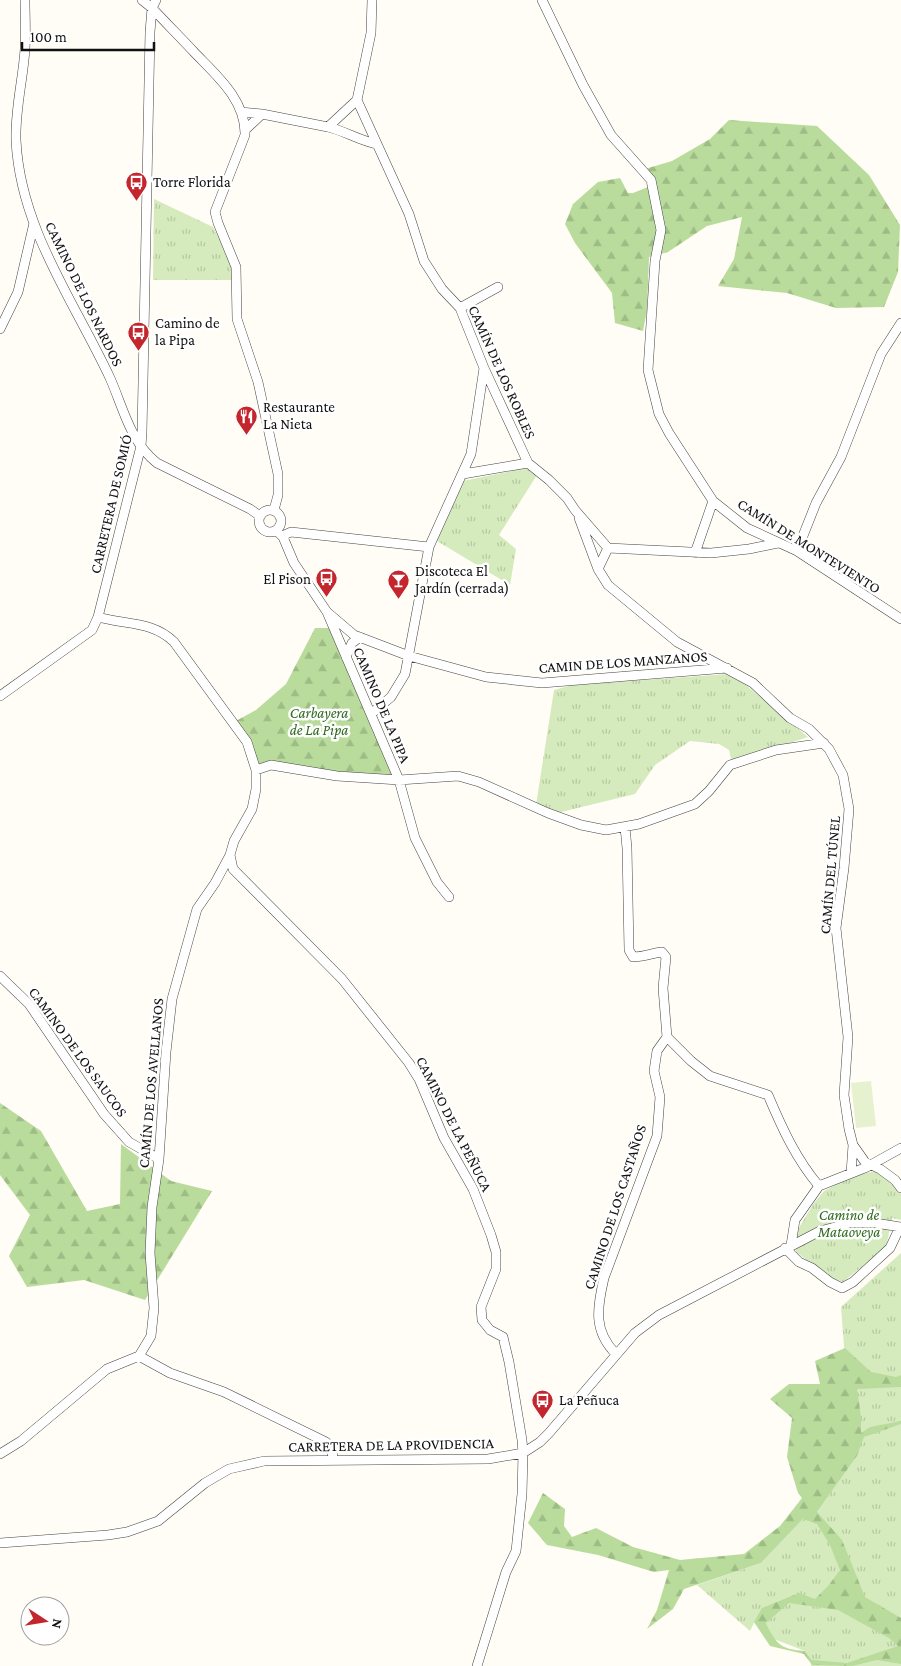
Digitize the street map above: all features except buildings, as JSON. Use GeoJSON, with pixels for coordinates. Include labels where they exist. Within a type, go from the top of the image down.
{"type":"FeatureCollection","features":[{"type":"Feature","properties":{"kind":"street","name":"CAMINO DE LOS NARDOS"},"geometry":{"type":"LineString","coordinates":[[25,0],[25,49],[18,102],[16,140],[21,176],[34,223],[44,250],[110,378],[127,420],[141,446]]}},
{"type":"Feature","properties":{"kind":"street"},"geometry":{"type":"LineString","coordinates":[[142,0],[154,4],[227,86],[239,106],[245,135],[215,212],[236,267],[237,318],[258,382],[278,474],[278,495],[274,510]]}},
{"type":"Feature","properties":{"kind":"street"},"geometry":{"type":"LineString","coordinates":[[328,127],[356,100],[371,33],[372,0]]}},
{"type":"Feature","properties":{"kind":"street","name":"CAMÍN DE MONTEVIENTO"},"geometry":{"type":"LineString","coordinates":[[542,0],[583,85],[611,135],[651,180],[661,230],[655,260],[648,370],[659,414],[669,433],[713,501],[747,528],[797,551],[901,619]]}},
{"type":"Feature","properties":{"kind":"street","name":"CARRETERA DE SOMIÓ"},"geometry":{"type":"LineString","coordinates":[[0,696],[92,630],[98,617],[141,446],[154,4]]}},
{"type":"Feature","properties":{"kind":"street","name":"CAMÍN DE LOS ROBLES"},"geometry":{"type":"LineString","coordinates":[[356,100],[409,214],[424,261],[442,289],[460,308],[484,368],[528,463],[567,498],[608,548]]}},
{"type":"Feature","properties":{"kind":"street"},"geometry":{"type":"LineString","coordinates":[[240,112],[262,114],[328,127],[369,143],[377,144]]}},
{"type":"Feature","properties":{"kind":"street"},"geometry":{"type":"LineString","coordinates":[[245,130],[262,114]]}},
{"type":"Feature","properties":{"kind":"street"},"geometry":{"type":"LineString","coordinates":[[0,329],[18,292],[34,223]]}},
{"type":"Feature","properties":{"kind":"street"},"geometry":{"type":"LineString","coordinates":[[460,308],[498,287]]}},
{"type":"Feature","properties":{"kind":"street"},"geometry":{"type":"LineString","coordinates":[[797,551],[816,502],[841,458],[881,354],[901,323]]}},
{"type":"Feature","properties":{"kind":"street"},"geometry":{"type":"LineString","coordinates":[[371,714],[391,697],[405,674],[430,546],[472,454],[484,368]]}},
{"type":"Feature","properties":{"kind":"street"},"geometry":{"type":"LineString","coordinates":[[141,446],[157,463],[250,509],[260,516]]}},
{"type":"Feature","properties":{"kind":"street"},"geometry":{"type":"LineString","coordinates":[[463,474],[528,463]]}},
{"type":"Feature","properties":{"kind":"street"},"geometry":{"type":"LineString","coordinates":[[695,553],[713,501]]}},
{"type":"Feature","properties":{"kind":"street"},"geometry":{"type":"LineString","coordinates":[[279,533],[281,520],[279,514],[274,510],[264,512],[260,516],[259,523],[263,529],[269,532],[279,533],[291,532],[430,546]]}},
{"type":"Feature","properties":{"kind":"street","name":"CAMÍN DEL TÚNEL"},"geometry":{"type":"LineString","coordinates":[[575,510],[590,544],[598,569],[608,585],[677,642],[753,683],[790,718],[809,729],[824,743],[843,775],[850,809],[836,928],[848,1036],[844,1094],[853,1145]]}},
{"type":"Feature","properties":{"kind":"street","name":"CAMINO DE LA PIPA"},"geometry":{"type":"LineString","coordinates":[[279,533],[294,563],[327,612],[399,780],[415,838],[437,882],[449,897]]}},
{"type":"Feature","properties":{"kind":"street"},"geometry":{"type":"LineString","coordinates":[[598,569],[608,548],[711,553],[749,549],[778,543]]}},
{"type":"Feature","properties":{"kind":"street","name":"CAMIN DE LOS MANZANOS"},"geometry":{"type":"LineString","coordinates":[[327,612],[354,635],[409,656],[486,677],[542,683],[727,668]]}},
{"type":"Feature","properties":{"kind":"street","name":"CAMÍN DE LOS AVELLANOS"},"geometry":{"type":"LineString","coordinates":[[98,617],[153,628],[165,633],[174,642],[248,742],[256,770],[256,789],[252,810],[234,840],[230,855],[215,883],[198,909],[172,999],[166,1052],[159,1159],[152,1207],[150,1253],[154,1308],[151,1336],[139,1356]]}},
{"type":"Feature","properties":{"kind":"street"},"geometry":{"type":"LineString","coordinates":[[346,657],[352,643],[360,637]]}},
{"type":"Feature","properties":{"kind":"street"},"geometry":{"type":"LineString","coordinates":[[256,770],[271,765],[337,776],[399,780],[458,776],[479,782],[548,813],[581,825],[606,830],[639,824],[695,804],[709,791],[730,765],[776,750],[824,743]]}},
{"type":"Feature","properties":{"kind":"street"},"geometry":{"type":"LineString","coordinates":[[625,827],[629,950],[633,957],[645,957],[656,952],[662,952],[666,956],[663,988],[667,1037],[691,1061],[710,1076],[768,1095],[788,1142],[807,1172],[819,1186]]}},
{"type":"Feature","properties":{"kind":"street","name":"CAMINO DE LA PEÑUCA"},"geometry":{"type":"LineString","coordinates":[[230,855],[233,869],[342,978],[409,1062],[419,1079],[444,1138],[473,1189],[496,1252],[496,1269],[481,1307],[482,1320],[490,1330],[503,1337],[524,1453]]}},
{"type":"Feature","properties":{"kind":"street","name":"CAMINO DE LOS SAUCOS"},"geometry":{"type":"LineString","coordinates":[[0,976],[29,1004],[104,1114],[129,1142],[159,1159]]}},
{"type":"Feature","properties":{"kind":"street","name":"CAMINO DE LOS CASTAÑOS"},"geometry":{"type":"LineString","coordinates":[[616,1354],[609,1348],[598,1322],[599,1301],[604,1278],[657,1136],[660,1097],[654,1071],[657,1051],[667,1037]]}},
{"type":"Feature","properties":{"kind":"street"},"geometry":{"type":"LineString","coordinates":[[853,1145],[864,1162],[880,1169],[895,1180],[901,1188]]}},
{"type":"Feature","properties":{"kind":"street"},"geometry":{"type":"LineString","coordinates":[[851,1173],[853,1145]]}},
{"type":"Feature","properties":{"kind":"street"},"geometry":{"type":"LineString","coordinates":[[901,1148],[870,1165],[819,1186],[795,1220],[788,1247],[799,1262],[812,1268],[825,1279],[842,1288],[853,1282],[890,1248],[901,1227]]}},
{"type":"Feature","properties":{"kind":"street","name":"CARRETERA DE LA PROVIDENCIA"},"geometry":{"type":"LineString","coordinates":[[0,1543],[127,1532],[158,1521],[205,1484],[229,1470],[264,1461],[488,1460],[524,1453],[549,1433],[635,1333],[659,1315],[820,1231],[850,1222],[901,1227]]}},
{"type":"Feature","properties":{"kind":"street"},"geometry":{"type":"LineString","coordinates":[[0,1454],[21,1441],[107,1369],[139,1356],[170,1373],[224,1392],[326,1442],[333,1452],[333,1462]]}},
{"type":"Feature","properties":{"kind":"street"},"geometry":{"type":"LineString","coordinates":[[477,1666],[506,1572],[516,1551],[524,1453]]}},
{"type":"Feature","properties":{"kind":"green space"},"geometry":{"type":"Polygon","coordinates":[[[729,120],[817,126],[869,175],[900,225],[898,272],[884,307],[836,308],[787,293],[718,286],[734,259],[742,217],[707,226],[668,252],[649,257],[647,310],[643,331],[615,323],[612,293],[575,243],[565,224],[573,204],[598,182],[620,178],[628,193],[648,187],[645,169],[672,161],[710,139],[729,120]]]}},
{"type":"Feature","properties":{"kind":"green space"},"geometry":{"type":"Polygon","coordinates":[[[154,199],[213,227],[232,264],[232,280],[153,280],[154,199]]]}},
{"type":"Feature","properties":{"kind":"green space"},"geometry":{"type":"Polygon","coordinates":[[[525,468],[537,475],[499,535],[516,549],[510,585],[437,541],[463,481],[525,468]]]}},
{"type":"Feature","properties":{"kind":"green space","name":"Carbayera de La Pipa"},"geometry":{"type":"Polygon","coordinates":[[[315,628],[334,628],[399,780],[271,765],[256,770],[234,722],[256,710],[286,684],[315,628]]]}},
{"type":"Feature","properties":{"kind":"green space"},"geometry":{"type":"Polygon","coordinates":[[[729,674],[746,685],[808,737],[732,762],[729,750],[719,744],[690,741],[655,765],[635,794],[557,813],[536,805],[554,690],[572,685],[729,674]]]}},
{"type":"Feature","properties":{"kind":"green space"},"geometry":{"type":"Polygon","coordinates":[[[871,1081],[876,1126],[856,1128],[851,1083],[871,1081]]]}},
{"type":"Feature","properties":{"kind":"green space"},"geometry":{"type":"Polygon","coordinates":[[[0,1103],[41,1131],[87,1211],[120,1204],[121,1144],[171,1181],[212,1191],[145,1300],[84,1280],[27,1287],[9,1256],[30,1215],[0,1175],[0,1103]]]}},
{"type":"Feature","properties":{"kind":"green space","name":"Camino de Mataoveya"},"geometry":{"type":"Polygon","coordinates":[[[875,1171],[885,1176],[901,1194],[901,1220],[892,1218],[886,1247],[843,1282],[827,1276],[796,1252],[797,1231],[814,1203],[824,1191],[851,1177],[875,1171]]]}},
{"type":"Feature","properties":{"kind":"green space"},"geometry":{"type":"Polygon","coordinates":[[[901,1253],[901,1666],[811,1666],[812,1660],[805,1651],[774,1639],[766,1623],[754,1623],[750,1631],[697,1585],[761,1563],[803,1519],[817,1512],[857,1456],[861,1416],[856,1389],[845,1359],[841,1307],[901,1253]]]}},
{"type":"Feature","properties":{"kind":"green space"},"geometry":{"type":"Polygon","coordinates":[[[845,1348],[871,1372],[896,1377],[901,1375],[901,1387],[857,1389],[861,1416],[861,1433],[870,1427],[901,1421],[901,1424],[864,1437],[857,1456],[817,1512],[842,1540],[865,1597],[901,1618],[901,1664],[877,1660],[852,1666],[812,1665],[804,1654],[770,1646],[754,1622],[762,1608],[799,1593],[815,1599],[840,1570],[830,1545],[817,1524],[803,1519],[761,1563],[684,1589],[673,1609],[647,1629],[657,1610],[669,1570],[654,1572],[598,1555],[547,1545],[528,1523],[543,1493],[565,1509],[564,1526],[572,1537],[596,1528],[633,1547],[680,1560],[744,1554],[780,1526],[802,1498],[798,1493],[787,1457],[792,1418],[770,1399],[789,1384],[820,1384],[815,1361],[845,1348]],[[789,1603],[766,1623],[780,1645],[790,1649],[805,1651],[812,1660],[847,1663],[898,1646],[889,1638],[838,1610],[789,1603]]]}},
{"type":"Feature","properties":{"kind":"place","name":"Torre Florida"},"geometry":{"type":"Point","coordinates":[137,201]}},
{"type":"Feature","properties":{"kind":"place","name":"Camino de la Pipa"},"geometry":{"type":"Point","coordinates":[139,351]}},
{"type":"Feature","properties":{"kind":"place","name":"Restaurante La Nieta"},"geometry":{"type":"Point","coordinates":[247,435]}},
{"type":"Feature","properties":{"kind":"place","name":"El Pison"},"geometry":{"type":"Point","coordinates":[327,598]}},
{"type":"Feature","properties":{"kind":"place","name":"Discoteca El Jardín (cerrada)"},"geometry":{"type":"Point","coordinates":[399,599]}},
{"type":"Feature","properties":{"kind":"place","name":"La Peñuca"},"geometry":{"type":"Point","coordinates":[543,1419]}}]}
